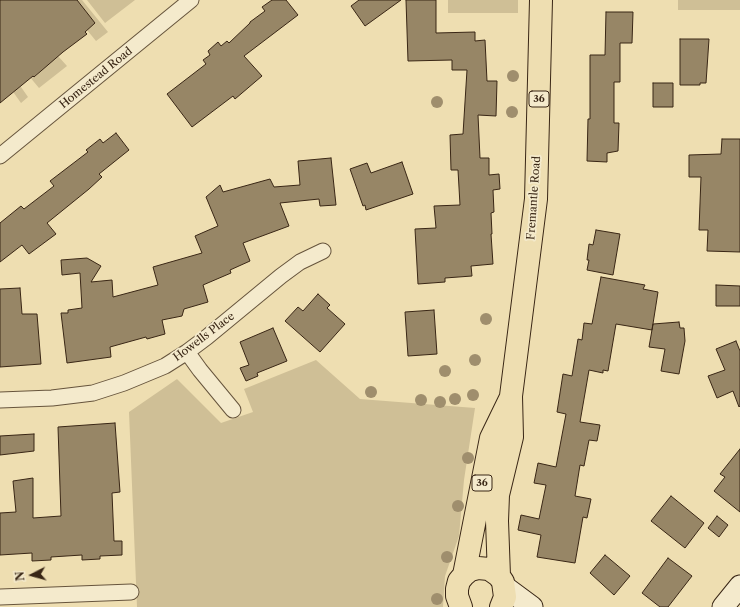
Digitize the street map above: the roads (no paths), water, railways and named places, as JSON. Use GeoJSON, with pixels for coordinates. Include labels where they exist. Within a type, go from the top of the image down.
{"type":"FeatureCollection","features":[{"type":"Feature","properties":{"kind":"main road","name":"Fremantle Road"},"geometry":{"type":"LineString","coordinates":[[502,590],[497,521],[498,495],[512,437],[511,396],[536,199],[541,0]]}},
{"type":"Feature","properties":{"kind":"main road","name":"Fremantle Road"},"geometry":{"type":"LineString","coordinates":[[464,575],[491,438],[511,396]]}},
{"type":"Feature","properties":{"kind":"main road"},"geometry":{"type":"LineString","coordinates":[[464,575],[470,570],[478,568],[489,569],[502,590],[532,607]]}},
{"type":"Feature","properties":{"kind":"main road","name":"36"},"geometry":{"type":"LineString","coordinates":[[459,606],[457,589],[459,581],[464,575]]}},
{"type":"Feature","properties":{"kind":"main road"},"geometry":{"type":"LineString","coordinates":[[723,607],[740,586]]}},
{"type":"Feature","properties":{"kind":"street","name":"Homestead Road"},"geometry":{"type":"LineString","coordinates":[[0,156],[191,0]]}},
{"type":"Feature","properties":{"kind":"street","name":"Howells Place"},"geometry":{"type":"LineString","coordinates":[[0,400],[52,398],[93,393],[124,383],[165,366],[187,352],[300,262],[323,251]]}},
{"type":"Feature","properties":{"kind":"street"},"geometry":{"type":"LineString","coordinates":[[187,352],[233,410]]}},
{"type":"Feature","properties":{"kind":"street"},"geometry":{"type":"LineString","coordinates":[[0,597],[130,592]]}}]}
